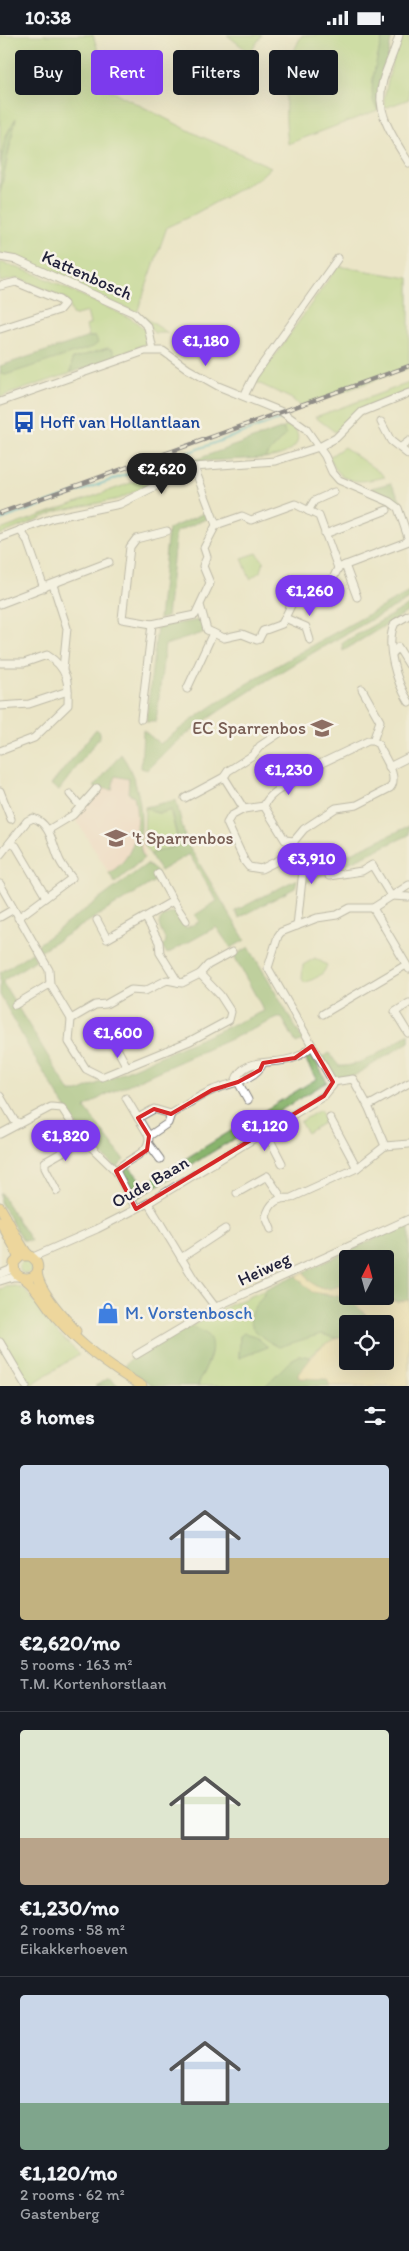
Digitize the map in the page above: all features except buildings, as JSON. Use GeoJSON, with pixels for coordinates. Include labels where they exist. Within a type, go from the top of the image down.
{"type":"FeatureCollection","features":[{"type":"Feature","properties":{"kind":"main road"},"geometry":{"type":"LineString","coordinates":[[0,1207],[31,1256],[37,1269],[38,1278],[51,1300],[71,1325],[106,1362]]}},
{"type":"Feature","properties":{"kind":"main road"},"geometry":{"type":"LineString","coordinates":[[0,1221],[15,1248],[15,1272],[30,1283],[67,1329],[106,1362],[142,1386]]}},
{"type":"Feature","properties":{"kind":"main road"},"geometry":{"type":"LineString","coordinates":[[16,1262],[24,1255],[31,1256]]}},
{"type":"Feature","properties":{"kind":"main road"},"geometry":{"type":"LineString","coordinates":[[22,1278],[32,1277],[37,1269]]}},
{"type":"Feature","properties":{"kind":"street"},"geometry":{"type":"LineString","coordinates":[[399,35],[382,85],[381,110],[386,125],[409,163]]}},
{"type":"Feature","properties":{"kind":"street","name":"Kattenbosch"},"geometry":{"type":"LineString","coordinates":[[0,257],[17,260],[134,313],[148,327],[154,350]]}},
{"type":"Feature","properties":{"kind":"street"},"geometry":{"type":"LineString","coordinates":[[244,396],[254,376],[338,258]]}},
{"type":"Feature","properties":{"kind":"street","name":"Kattenbosch"},"geometry":{"type":"LineString","coordinates":[[0,286],[16,282],[59,300],[64,304],[59,310],[0,329]]}},
{"type":"Feature","properties":{"kind":"street"},"geometry":{"type":"LineString","coordinates":[[0,402],[154,350],[171,355],[188,369],[218,386],[282,412],[306,429],[338,480],[390,502],[398,508],[409,541],[338,568],[331,583],[294,597],[282,624],[263,631],[257,640],[242,634],[224,638],[207,630],[200,605]]}},
{"type":"Feature","properties":{"kind":"street"},"geometry":{"type":"LineString","coordinates":[[0,538],[54,518],[120,504],[194,467],[275,461],[319,447],[336,438],[362,412],[409,393]]}},
{"type":"Feature","properties":{"kind":"street"},"geometry":{"type":"LineString","coordinates":[[381,422],[391,441],[409,455]]}},
{"type":"Feature","properties":{"kind":"street"},"geometry":{"type":"LineString","coordinates":[[401,447],[409,441]]}},
{"type":"Feature","properties":{"kind":"street"},"geometry":{"type":"LineString","coordinates":[[194,467],[216,525]]}},
{"type":"Feature","properties":{"kind":"street"},"geometry":{"type":"LineString","coordinates":[[308,511],[314,501],[334,493]]}},
{"type":"Feature","properties":{"kind":"street"},"geometry":{"type":"LineString","coordinates":[[167,531],[136,539],[130,547],[122,619],[152,624],[192,617],[210,583],[203,566],[207,557],[204,548],[216,525],[242,516],[251,520],[294,504],[320,516],[338,568]]}},
{"type":"Feature","properties":{"kind":"street"},"geometry":{"type":"LineString","coordinates":[[325,534],[387,509]]}},
{"type":"Feature","properties":{"kind":"street"},"geometry":{"type":"LineString","coordinates":[[20,530],[27,541],[44,588]]}},
{"type":"Feature","properties":{"kind":"street"},"geometry":{"type":"LineString","coordinates":[[0,603],[53,585],[109,562]]}},
{"type":"Feature","properties":{"kind":"street"},"geometry":{"type":"LineString","coordinates":[[345,565],[357,597]]}},
{"type":"Feature","properties":{"kind":"street"},"geometry":{"type":"LineString","coordinates":[[53,585],[67,628],[63,669]]}},
{"type":"Feature","properties":{"kind":"street"},"geometry":{"type":"LineString","coordinates":[[409,615],[395,623],[392,653],[399,686],[409,702]]}},
{"type":"Feature","properties":{"kind":"street"},"geometry":{"type":"LineString","coordinates":[[284,618],[306,627],[310,640]]}},
{"type":"Feature","properties":{"kind":"street"},"geometry":{"type":"LineString","coordinates":[[141,719],[152,624]]}},
{"type":"Feature","properties":{"kind":"street"},"geometry":{"type":"LineString","coordinates":[[187,689],[213,633]]}},
{"type":"Feature","properties":{"kind":"street"},"geometry":{"type":"LineString","coordinates":[[392,653],[398,647],[409,665]]}},
{"type":"Feature","properties":{"kind":"street"},"geometry":{"type":"LineString","coordinates":[[0,663],[24,663],[47,655],[59,662],[63,669],[68,691],[68,705],[34,738],[0,751]]}},
{"type":"Feature","properties":{"kind":"street"},"geometry":{"type":"LineString","coordinates":[[362,689],[380,721],[373,741]]}},
{"type":"Feature","properties":{"kind":"street"},"geometry":{"type":"LineString","coordinates":[[0,706],[29,704],[68,691]]}},
{"type":"Feature","properties":{"kind":"street"},"geometry":{"type":"LineString","coordinates":[[185,798],[224,777],[228,771],[253,755],[260,746],[278,734]]}},
{"type":"Feature","properties":{"kind":"street"},"geometry":{"type":"LineString","coordinates":[[264,806],[271,794],[302,776],[305,771],[334,755],[339,755],[368,741],[378,744],[394,778],[393,785],[390,788],[357,805],[332,810],[304,829],[294,841],[292,853],[303,870],[297,926]]}},
{"type":"Feature","properties":{"kind":"street"},"geometry":{"type":"LineString","coordinates":[[389,767],[409,757]]}},
{"type":"Feature","properties":{"kind":"street"},"geometry":{"type":"LineString","coordinates":[[224,777],[244,809]]}},
{"type":"Feature","properties":{"kind":"street"},"geometry":{"type":"LineString","coordinates":[[48,830],[73,815],[97,788]]}},
{"type":"Feature","properties":{"kind":"street"},"geometry":{"type":"LineString","coordinates":[[0,791],[11,819]]}},
{"type":"Feature","properties":{"kind":"street"},"geometry":{"type":"LineString","coordinates":[[70,794],[81,807]]}},
{"type":"Feature","properties":{"kind":"street"},"geometry":{"type":"LineString","coordinates":[[264,806],[285,840],[294,841]]}},
{"type":"Feature","properties":{"kind":"street"},"geometry":{"type":"LineString","coordinates":[[264,806],[244,809],[231,816],[227,823],[249,867],[261,869],[292,853]]}},
{"type":"Feature","properties":{"kind":"street"},"geometry":{"type":"LineString","coordinates":[[0,855],[28,821],[33,819],[45,825],[62,864],[72,878],[18,918]]}},
{"type":"Feature","properties":{"kind":"street"},"geometry":{"type":"LineString","coordinates":[[10,843],[16,847],[46,897]]}},
{"type":"Feature","properties":{"kind":"street"},"geometry":{"type":"LineString","coordinates":[[329,876],[362,871],[372,865],[391,896]]}},
{"type":"Feature","properties":{"kind":"street"},"geometry":{"type":"LineString","coordinates":[[158,875],[186,921]]}},
{"type":"Feature","properties":{"kind":"street"},"geometry":{"type":"LineString","coordinates":[[0,884],[49,970],[50,984],[71,1019],[68,1042],[86,1069],[102,1077],[190,1041],[228,1020],[231,1012],[220,995],[200,974]]}},
{"type":"Feature","properties":{"kind":"street"},"geometry":{"type":"LineString","coordinates":[[385,1146],[368,1106],[353,1079],[333,1082],[268,968],[278,935],[317,918],[337,915],[350,907],[372,908],[409,885]]}},
{"type":"Feature","properties":{"kind":"street"},"geometry":{"type":"LineString","coordinates":[[391,896],[409,897]]}},
{"type":"Feature","properties":{"kind":"street"},"geometry":{"type":"LineString","coordinates":[[97,920],[107,939],[173,901]]}},
{"type":"Feature","properties":{"kind":"street"},"geometry":{"type":"LineString","coordinates":[[323,1014],[407,967],[372,908]]}},
{"type":"Feature","properties":{"kind":"street"},"geometry":{"type":"LineString","coordinates":[[0,917],[14,909]]}},
{"type":"Feature","properties":{"kind":"street"},"geometry":{"type":"LineString","coordinates":[[146,918],[159,942],[160,953],[178,982]]}},
{"type":"Feature","properties":{"kind":"street"},"geometry":{"type":"LineString","coordinates":[[71,1019],[95,1005],[106,1004],[131,990],[145,991],[166,980],[182,983],[200,974],[208,965],[232,952]]}},
{"type":"Feature","properties":{"kind":"street"},"geometry":{"type":"LineString","coordinates":[[15,1005],[50,984]]}},
{"type":"Feature","properties":{"kind":"street"},"geometry":{"type":"LineString","coordinates":[[408,1033],[394,1012],[409,1003]]}},
{"type":"Feature","properties":{"kind":"street"},"geometry":{"type":"LineString","coordinates":[[114,1043],[127,1067]]}},
{"type":"Feature","properties":{"kind":"street"},"geometry":{"type":"LineString","coordinates":[[248,1100],[237,1082],[238,1074],[243,1068],[252,1064],[295,1058],[312,1046]]}},
{"type":"Feature","properties":{"kind":"street"},"geometry":{"type":"LineString","coordinates":[[138,1118],[154,1109],[171,1113],[212,1090],[237,1082]]}},
{"type":"Feature","properties":{"kind":"street","name":"Oude Baan"},"geometry":{"type":"LineString","coordinates":[[31,1256],[59,1247],[148,1203],[324,1096],[333,1085],[333,1082]]}},
{"type":"Feature","properties":{"kind":"street"},"geometry":{"type":"LineString","coordinates":[[368,1106],[409,1083]]}},
{"type":"Feature","properties":{"kind":"street"},"geometry":{"type":"LineString","coordinates":[[0,1096],[14,1119],[19,1123]]}},
{"type":"Feature","properties":{"kind":"street"},"geometry":{"type":"LineString","coordinates":[[126,1098],[149,1136],[150,1144],[160,1159]]}},
{"type":"Feature","properties":{"kind":"street"},"geometry":{"type":"LineString","coordinates":[[0,1134],[19,1123],[24,1123],[51,1107],[58,1106],[62,1108],[80,1136],[116,1171],[136,1209]]}},
{"type":"Feature","properties":{"kind":"street"},"geometry":{"type":"LineString","coordinates":[[149,1136],[168,1123],[171,1113]]}},
{"type":"Feature","properties":{"kind":"street"},"geometry":{"type":"LineString","coordinates":[[330,1119],[357,1168]]}},
{"type":"Feature","properties":{"kind":"street"},"geometry":{"type":"LineString","coordinates":[[266,1132],[282,1163]]}},
{"type":"Feature","properties":{"kind":"street"},"geometry":{"type":"LineString","coordinates":[[57,1191],[45,1168],[45,1162],[73,1146],[80,1136]]}},
{"type":"Feature","properties":{"kind":"street"},"geometry":{"type":"LineString","coordinates":[[116,1171],[121,1165],[147,1150],[150,1144]]}},
{"type":"Feature","properties":{"kind":"street"},"geometry":{"type":"LineString","coordinates":[[271,1229],[266,1217],[272,1203],[282,1198],[291,1198],[357,1168],[385,1146],[409,1144]]}},
{"type":"Feature","properties":{"kind":"street"},"geometry":{"type":"LineString","coordinates":[[237,1193],[267,1176],[282,1198]]}},
{"type":"Feature","properties":{"kind":"street"},"geometry":{"type":"LineString","coordinates":[[148,1203],[181,1258],[216,1308]]}},
{"type":"Feature","properties":{"kind":"street","name":"Heiweg"},"geometry":{"type":"LineString","coordinates":[[136,1355],[216,1308],[409,1219]]}},
{"type":"Feature","properties":{"kind":"street"},"geometry":{"type":"LineString","coordinates":[[181,1258],[225,1229]]}},
{"type":"Feature","properties":{"kind":"street","name":"Oude Baan"},"geometry":{"type":"LineString","coordinates":[[37,1269],[41,1261],[59,1247]]}},
{"type":"Feature","properties":{"kind":"street"},"geometry":{"type":"LineString","coordinates":[[0,1274],[10,1270],[16,1262]]}},
{"type":"Feature","properties":{"kind":"street"},"geometry":{"type":"LineString","coordinates":[[0,1281],[12,1277],[22,1278]]}},
{"type":"Feature","properties":{"kind":"street"},"geometry":{"type":"LineString","coordinates":[[1,1346],[26,1386]]}},
{"type":"Feature","properties":{"kind":"highlighted area"},"geometry":{"type":"Polygon","coordinates":[[[312,1046],[333,1082],[324,1096],[136,1209],[116,1171],[147,1150],[149,1136],[138,1118],[154,1109],[171,1114],[212,1090],[238,1082],[260,1070],[263,1063],[295,1058],[312,1046]]]}},
{"type":"Feature","properties":{"kind":"shaded area","name":"'t Sparrenbos"},"geometry":{"type":"Polygon","coordinates":[[[121,758],[133,778],[137,791],[145,858],[115,883],[74,816],[121,758]]]}},
{"type":"Feature","properties":{"kind":"green space"},"geometry":{"type":"Polygon","coordinates":[[[0,35],[93,35],[98,50],[91,50],[91,95],[120,95],[198,135],[271,167],[259,178],[191,216],[167,227],[137,313],[0,255],[0,193],[15,121],[5,137],[0,163],[0,35]]]}},
{"type":"Feature","properties":{"kind":"green space"},"geometry":{"type":"Polygon","coordinates":[[[227,35],[262,35],[252,50],[246,50],[227,35]]]}},
{"type":"Feature","properties":{"kind":"green space"},"geometry":{"type":"Polygon","coordinates":[[[302,35],[383,35],[373,85],[374,103],[378,110],[288,144],[286,95],[338,95],[338,50],[295,50],[302,35]]]}},
{"type":"Feature","properties":{"kind":"green space"},"geometry":{"type":"Polygon","coordinates":[[[383,35],[392,35],[378,110],[374,103],[372,85],[383,35]]]}},
{"type":"Feature","properties":{"kind":"green space"},"geometry":{"type":"Polygon","coordinates":[[[398,35],[409,35],[409,99],[385,108],[384,99],[398,35]]]}},
{"type":"Feature","properties":{"kind":"green space"},"geometry":{"type":"Polygon","coordinates":[[[16,118],[0,193],[2,154],[7,136],[16,118]]]}},
{"type":"Feature","properties":{"kind":"green space"},"geometry":{"type":"Polygon","coordinates":[[[0,262],[36,274],[130,318],[140,325],[145,332],[147,343],[116,357],[113,350],[108,348],[72,359],[71,373],[0,397],[0,372],[5,375],[97,344],[96,337],[89,337],[86,326],[90,324],[87,312],[73,316],[66,299],[18,278],[0,282],[0,262]]]}},
{"type":"Feature","properties":{"kind":"green space"},"geometry":{"type":"Polygon","coordinates":[[[338,266],[409,278],[409,368],[301,407],[292,399],[256,382],[338,266]]]}},
{"type":"Feature","properties":{"kind":"green space"},"geometry":{"type":"Polygon","coordinates":[[[141,315],[168,333],[154,333],[141,315]]]}},
{"type":"Feature","properties":{"kind":"green space"},"geometry":{"type":"Polygon","coordinates":[[[89,337],[96,337],[98,343],[93,347],[5,375],[1,373],[0,366],[89,337]]]}},
{"type":"Feature","properties":{"kind":"green space"},"geometry":{"type":"Polygon","coordinates":[[[108,348],[113,350],[116,357],[71,373],[72,359],[108,348]]]}},
{"type":"Feature","properties":{"kind":"green space"},"geometry":{"type":"Polygon","coordinates":[[[409,383],[409,391],[361,409],[335,432],[315,417],[409,383]]]}},
{"type":"Feature","properties":{"kind":"green space"},"geometry":{"type":"Polygon","coordinates":[[[291,424],[298,438],[296,444],[286,453],[264,458],[286,435],[283,428],[291,424]]]}},
{"type":"Feature","properties":{"kind":"green space"},"geometry":{"type":"Polygon","coordinates":[[[283,428],[286,435],[264,458],[206,461],[190,464],[189,462],[283,428]]]}},
{"type":"Feature","properties":{"kind":"green space"},"geometry":{"type":"Polygon","coordinates":[[[344,447],[385,477],[358,481],[345,478],[339,473],[329,457],[344,447]]]}},
{"type":"Feature","properties":{"kind":"green space"},"geometry":{"type":"Polygon","coordinates":[[[189,462],[190,464],[119,499],[58,511],[0,535],[0,530],[189,462]]]}},
{"type":"Feature","properties":{"kind":"green space"},"geometry":{"type":"Polygon","coordinates":[[[391,483],[409,514],[409,527],[399,501],[371,488],[391,483]]]}},
{"type":"Feature","properties":{"kind":"green space"},"geometry":{"type":"Polygon","coordinates":[[[209,511],[211,517],[176,532],[167,617],[159,619],[168,529],[209,511]]]}},
{"type":"Feature","properties":{"kind":"green space"},"geometry":{"type":"Polygon","coordinates":[[[257,553],[264,562],[261,571],[250,579],[242,558],[257,553]]]}},
{"type":"Feature","properties":{"kind":"green space"},"geometry":{"type":"Polygon","coordinates":[[[409,592],[409,599],[267,680],[194,729],[147,770],[141,768],[143,730],[160,744],[189,722],[250,682],[409,592]]]}},
{"type":"Feature","properties":{"kind":"green space"},"geometry":{"type":"Polygon","coordinates":[[[409,605],[409,611],[343,651],[342,643],[409,605]]]}},
{"type":"Feature","properties":{"kind":"green space"},"geometry":{"type":"Polygon","coordinates":[[[200,620],[206,632],[165,645],[156,722],[146,722],[157,627],[200,620]]]}},
{"type":"Feature","properties":{"kind":"green space"},"geometry":{"type":"Polygon","coordinates":[[[96,729],[100,732],[100,737],[59,790],[51,785],[96,729]]]}},
{"type":"Feature","properties":{"kind":"green space"},"geometry":{"type":"Polygon","coordinates":[[[121,754],[130,769],[138,794],[141,811],[140,844],[144,858],[115,883],[109,873],[126,858],[134,839],[137,818],[134,796],[128,793],[129,779],[115,776],[112,790],[94,787],[121,754]]]}},
{"type":"Feature","properties":{"kind":"green space"},"geometry":{"type":"Polygon","coordinates":[[[176,800],[186,841],[245,940],[231,948],[216,927],[167,954],[162,946],[166,942],[159,925],[161,919],[170,913],[177,913],[186,928],[199,922],[195,915],[217,901],[189,854],[160,871],[150,854],[179,845],[171,810],[158,813],[145,807],[176,800]]]}},
{"type":"Feature","properties":{"kind":"green space"},"geometry":{"type":"Polygon","coordinates":[[[145,807],[158,813],[170,810],[179,845],[150,854],[144,844],[145,807]]]}},
{"type":"Feature","properties":{"kind":"green space"},"geometry":{"type":"Polygon","coordinates":[[[409,826],[409,835],[303,884],[304,875],[409,826]]]}},
{"type":"Feature","properties":{"kind":"green space"},"geometry":{"type":"Polygon","coordinates":[[[147,864],[157,872],[158,879],[40,951],[37,945],[147,864]]]}},
{"type":"Feature","properties":{"kind":"green space"},"geometry":{"type":"Polygon","coordinates":[[[297,879],[295,888],[239,918],[235,911],[297,879]]]}},
{"type":"Feature","properties":{"kind":"green space"},"geometry":{"type":"Polygon","coordinates":[[[249,947],[303,1040],[296,1043],[282,1018],[278,1018],[105,1095],[87,1106],[85,1108],[124,1160],[116,1168],[85,1139],[34,1057],[0,995],[0,973],[32,952],[36,960],[4,980],[3,983],[70,1092],[78,1092],[264,1011],[234,956],[249,947]]]}},
{"type":"Feature","properties":{"kind":"green space"},"geometry":{"type":"Polygon","coordinates":[[[315,958],[327,965],[326,969],[319,976],[305,983],[302,979],[303,965],[315,958]]]}},
{"type":"Feature","properties":{"kind":"green space"},"geometry":{"type":"Polygon","coordinates":[[[409,1034],[409,1042],[354,1076],[333,1077],[322,1057],[329,1053],[339,1066],[347,1066],[376,1055],[409,1034]]]}},
{"type":"Feature","properties":{"kind":"green space"},"geometry":{"type":"Polygon","coordinates":[[[309,1049],[327,1082],[137,1198],[121,1173],[121,1170],[127,1164],[144,1184],[316,1079],[302,1053],[309,1049]]]}},
{"type":"Feature","properties":{"kind":"green space"},"geometry":{"type":"Polygon","coordinates":[[[320,1110],[326,1121],[307,1133],[300,1122],[320,1110]]]}},
{"type":"Feature","properties":{"kind":"green space"},"geometry":{"type":"Polygon","coordinates":[[[0,1192],[31,1241],[22,1240],[0,1202],[0,1192]]]}},
{"type":"Feature","properties":{"kind":"green space"},"geometry":{"type":"Polygon","coordinates":[[[409,1223],[409,1300],[394,1301],[394,1250],[351,1250],[409,1223]]]}},
{"type":"Feature","properties":{"kind":"green space"},"geometry":{"type":"Polygon","coordinates":[[[339,1256],[339,1286],[328,1289],[318,1287],[313,1284],[304,1272],[339,1256]]]}},
{"type":"Feature","properties":{"kind":"green space"},"geometry":{"type":"Polygon","coordinates":[[[26,1260],[31,1262],[33,1267],[31,1272],[26,1274],[21,1272],[19,1267],[21,1262],[26,1260]]]}},
{"type":"Feature","properties":{"kind":"green space"},"geometry":{"type":"Polygon","coordinates":[[[296,1276],[314,1291],[324,1295],[339,1297],[339,1305],[355,1305],[364,1315],[339,1315],[339,1338],[321,1334],[279,1347],[261,1336],[252,1326],[250,1320],[251,1313],[263,1297],[265,1290],[296,1276]]]}},
{"type":"Feature","properties":{"kind":"green space"},"geometry":{"type":"Polygon","coordinates":[[[16,1286],[25,1290],[52,1327],[79,1354],[29,1386],[0,1335],[0,1290],[4,1289],[4,1287],[16,1286]]]}},
{"type":"Feature","properties":{"kind":"green space"},"geometry":{"type":"Polygon","coordinates":[[[265,1290],[252,1327],[265,1339],[321,1334],[337,1338],[317,1349],[310,1357],[299,1355],[290,1361],[265,1386],[198,1386],[211,1354],[211,1347],[200,1332],[190,1327],[210,1314],[265,1290]],[[240,1336],[239,1358],[267,1347],[240,1336]]]}},
{"type":"Feature","properties":{"kind":"green space"},"geometry":{"type":"Polygon","coordinates":[[[190,1327],[202,1331],[209,1337],[211,1344],[211,1352],[198,1386],[154,1386],[123,1367],[136,1354],[154,1342],[172,1332],[190,1327]]]}},
{"type":"Feature","properties":{"kind":"green space"},"geometry":{"type":"Polygon","coordinates":[[[244,1333],[255,1336],[268,1347],[239,1358],[240,1336],[244,1333]]]}},
{"type":"Feature","properties":{"kind":"green space"},"geometry":{"type":"Polygon","coordinates":[[[299,1355],[310,1357],[310,1361],[298,1374],[299,1378],[327,1379],[330,1386],[265,1386],[290,1361],[299,1355]]]}},
{"type":"Feature","properties":{"kind":"green space"},"geometry":{"type":"Polygon","coordinates":[[[109,1378],[119,1386],[95,1386],[109,1378]]]}},
{"type":"Feature","properties":{"kind":"sand"},"geometry":{"type":"Polygon","coordinates":[[[304,1272],[313,1284],[323,1289],[339,1286],[339,1296],[312,1292],[296,1276],[304,1272]]]}},
{"type":"Feature","properties":{"kind":"sand"},"geometry":{"type":"Polygon","coordinates":[[[409,1300],[409,1386],[330,1386],[327,1379],[299,1378],[298,1374],[323,1345],[339,1339],[339,1370],[394,1370],[394,1315],[366,1315],[355,1305],[394,1305],[394,1301],[409,1300]]]}},
{"type":"Feature","properties":{"kind":"waterway"},"geometry":{"type":"LineString","coordinates":[[0,520],[284,418]]}},
{"type":"Feature","properties":{"kind":"railway"},"geometry":{"type":"LineString","coordinates":[[0,513],[409,366]]}},
{"type":"Feature","properties":{"kind":"place","name":"Hoff van Hollantlaan"},"geometry":{"type":"Point","coordinates":[24,422]}},
{"type":"Feature","properties":{"kind":"place","name":"EC Sparrenbos"},"geometry":{"type":"Point","coordinates":[322,728]}},
{"type":"Feature","properties":{"kind":"place","name":"'t Sparrenbos"},"geometry":{"type":"Point","coordinates":[116,838]}},
{"type":"Feature","properties":{"kind":"place","name":"M. Vorstenbosch"},"geometry":{"type":"Point","coordinates":[108,1313]}}]}
